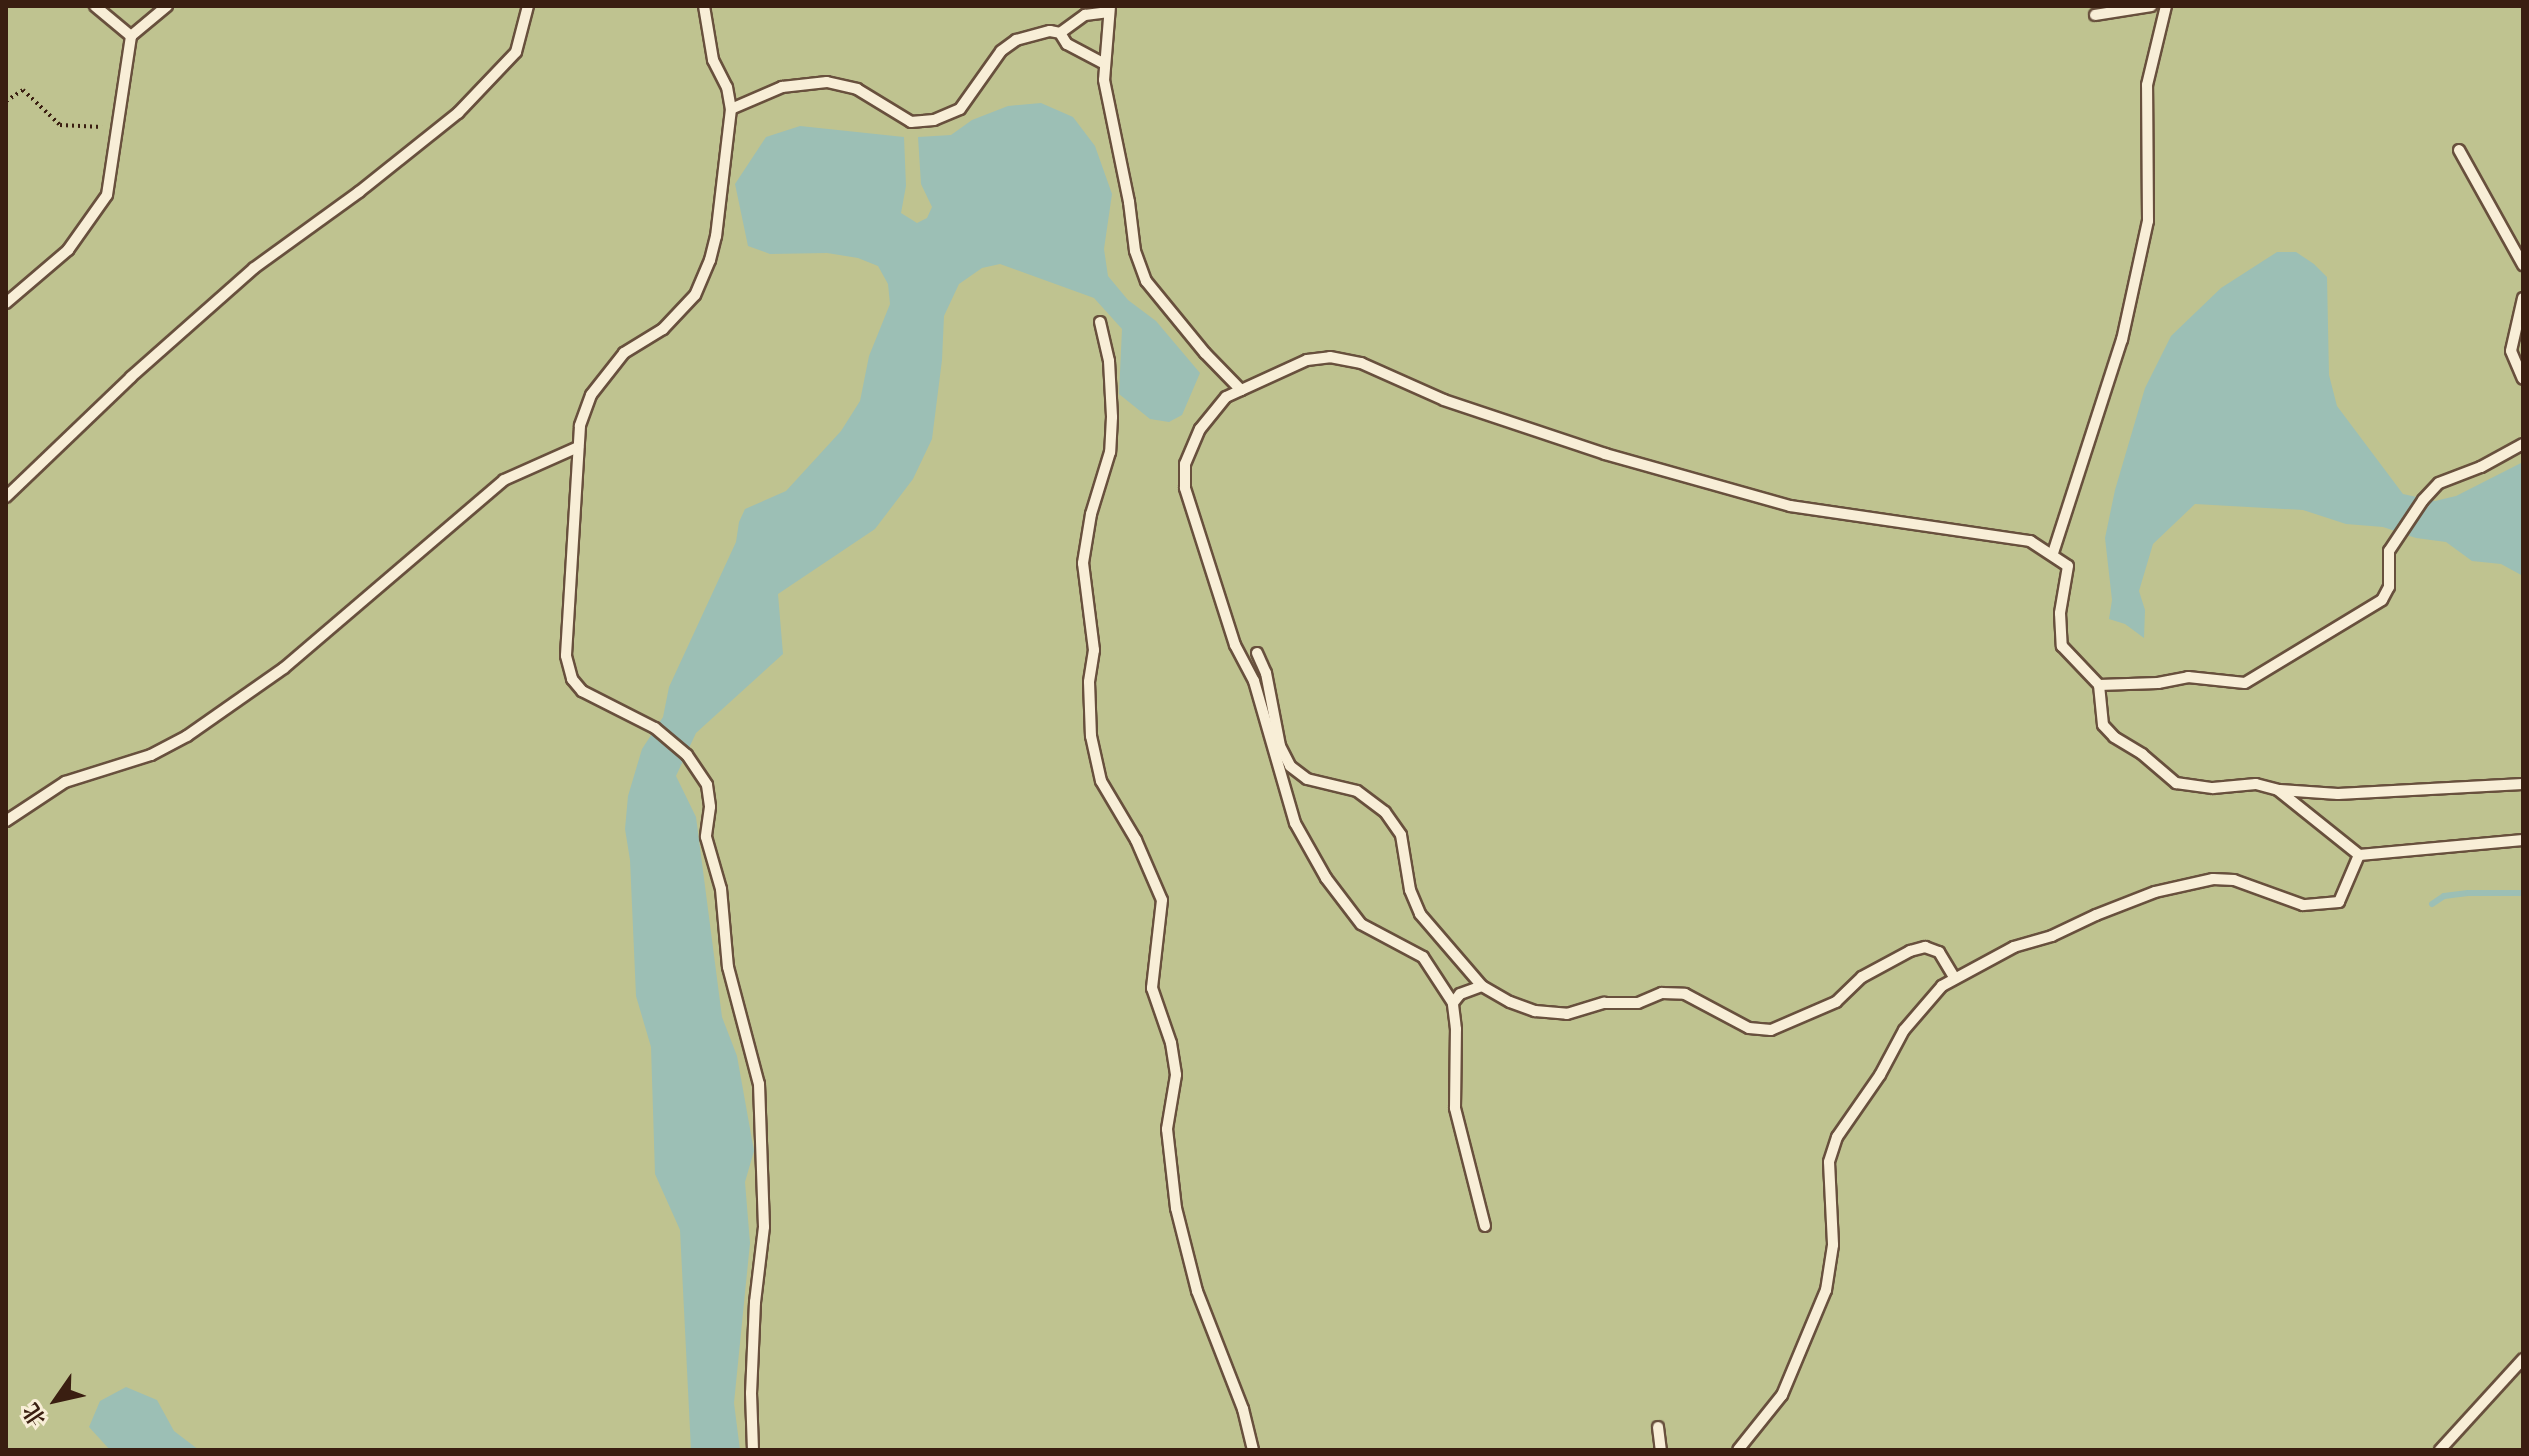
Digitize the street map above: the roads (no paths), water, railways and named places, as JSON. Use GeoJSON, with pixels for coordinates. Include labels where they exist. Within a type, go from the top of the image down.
{"type":"FeatureCollection","features":[{"type":"Feature","properties":{"kind":"lane"},"geometry":{"type":"LineString","coordinates":[[95,6],[131,36]]}},
{"type":"Feature","properties":{"kind":"lane"},"geometry":{"type":"LineString","coordinates":[[6,303],[68,250],[107,195],[131,36],[167,6]]}},
{"type":"Feature","properties":{"kind":"lane"},"geometry":{"type":"LineString","coordinates":[[6,497],[131,377],[254,268],[359,192],[458,113],[516,52],[528,6]]}},
{"type":"Feature","properties":{"kind":"lane"},"geometry":{"type":"LineString","coordinates":[[704,6],[713,60],[727,87],[731,109],[716,236],[695,295],[681,314],[624,353],[591,395],[580,426],[566,656],[572,679],[582,691],[655,728],[687,755],[707,785],[710,807],[706,837],[721,889],[728,967],[759,1084],[764,1227],[754,1317],[751,1393],[753,1450]]}},
{"type":"Feature","properties":{"kind":"lane"},"geometry":{"type":"LineString","coordinates":[[2095,15],[2151,6]]}},
{"type":"Feature","properties":{"kind":"lane"},"geometry":{"type":"LineString","coordinates":[[2053,553],[2122,340],[2148,221],[2147,85],[2166,6]]}},
{"type":"Feature","properties":{"kind":"lane"},"geometry":{"type":"LineString","coordinates":[[731,109],[782,87],[827,82],[857,89],[911,122],[934,120],[960,109],[991,63],[1016,40],[1035,33],[1060,33],[1085,15],[1110,9],[1104,80],[1129,202],[1135,251],[1146,281],[1205,353],[1241,390]]}},
{"type":"Feature","properties":{"kind":"lane"},"geometry":{"type":"LineString","coordinates":[[1060,33],[1067,44],[1105,64]]}},
{"type":"Feature","properties":{"kind":"lane"},"geometry":{"type":"LineString","coordinates":[[2459,150],[2523,265]]}},
{"type":"Feature","properties":{"kind":"lane"},"geometry":{"type":"LineString","coordinates":[[2523,298],[2511,351],[2523,379]]}},
{"type":"Feature","properties":{"kind":"lane"},"geometry":{"type":"LineString","coordinates":[[1100,322],[1109,361],[1112,417],[1110,452],[1091,514],[1083,563],[1094,650],[1089,682],[1091,736],[1101,781],[1136,840],[1162,900],[1152,988],[1171,1043],[1176,1075],[1167,1129],[1176,1208],[1197,1291],[1243,1409],[1253,1450]]}},
{"type":"Feature","properties":{"kind":"lane"},"geometry":{"type":"LineString","coordinates":[[1485,1226],[1455,1108],[1456,1029],[1453,1003],[1423,957],[1361,924],[1326,878],[1295,823],[1254,681],[1235,645],[1185,488],[1185,464],[1200,429],[1226,397],[1307,360],[1330,357],[1361,363],[1444,400],[1590,449],[1790,506],[2030,541],[2053,553],[2068,566],[2060,613],[2062,646],[2099,685],[2103,725],[2176,783],[2213,788],[2256,784],[2278,790],[2338,794],[2523,784]]}},
{"type":"Feature","properties":{"kind":"lane"},"geometry":{"type":"LineString","coordinates":[[2099,685],[2158,683],[2188,677],[2245,683],[2382,600],[2389,587],[2389,551],[2423,500],[2439,483],[2481,467],[2523,444]]}},
{"type":"Feature","properties":{"kind":"lane"},"geometry":{"type":"LineString","coordinates":[[6,821],[65,782],[151,755],[187,736],[284,668],[504,480],[578,447]]}},
{"type":"Feature","properties":{"kind":"lane"},"geometry":{"type":"LineString","coordinates":[[1257,653],[1266,673],[1280,746],[1290,766],[1307,779],[1357,791],[1385,812],[1401,835],[1410,890],[1420,914],[1482,986],[1510,1002],[1535,1011],[1567,1014],[1604,1003],[1638,1003],[1662,993],[1685,994],[1749,1028],[1771,1030],[1836,1002],[1862,977],[1910,951],[1925,947],[1939,952],[1955,979]]}},
{"type":"Feature","properties":{"kind":"lane"},"geometry":{"type":"LineString","coordinates":[[2278,790],[2359,855],[2523,840]]}},
{"type":"Feature","properties":{"kind":"lane"},"geometry":{"type":"LineString","coordinates":[[1738,1450],[1782,1395],[1826,1290],[1833,1245],[1829,1162],[1837,1137],[1880,1075],[1904,1030],[1942,986],[2014,947],[2052,936],[2140,898],[2213,879],[2234,880],[2303,905],[2339,902],[2359,855]]}},
{"type":"Feature","properties":{"kind":"lane"},"geometry":{"type":"LineString","coordinates":[[1453,1003],[1460,994],[1482,986]]}},
{"type":"Feature","properties":{"kind":"lane"},"geometry":{"type":"LineString","coordinates":[[2440,1450],[2523,1359]]}},
{"type":"Feature","properties":{"kind":"lane"},"geometry":{"type":"LineString","coordinates":[[1658,1427],[1661,1450]]}},
{"type":"Feature","properties":{"kind":"water"},"geometry":{"type":"Polygon","coordinates":[[[1041,103],[1073,117],[1095,146],[1112,194],[1104,249],[1108,276],[1128,300],[1156,321],[1200,373],[1182,415],[1169,422],[1150,419],[1119,394],[1122,329],[1094,298],[1000,264],[982,268],[959,284],[944,316],[932,439],[913,479],[875,529],[778,594],[783,654],[696,733],[676,776],[696,817],[722,1017],[737,1056],[754,1151],[745,1182],[750,1243],[734,1403],[740,1450],[691,1450],[680,1230],[655,1174],[651,1047],[636,996],[630,860],[625,829],[628,796],[642,749],[663,717],[669,687],[736,542],[745,509],[786,491],[841,431],[860,401],[869,356],[890,304],[888,284],[878,266],[858,258],[827,253],[770,254],[748,246],[735,184],[766,137],[800,126],[904,137],[906,186],[901,213],[917,223],[927,218],[932,207],[921,184],[918,137],[951,135],[972,120],[1008,106],[1041,103]]]}},
{"type":"Feature","properties":{"kind":"water"},"geometry":{"type":"Polygon","coordinates":[[[2277,252],[2296,252],[2327,277],[2329,375],[2337,406],[2403,494],[2435,501],[2456,496],[2523,462],[2523,576],[2501,564],[2472,561],[2446,542],[2416,538],[2383,527],[2346,524],[2303,510],[2195,504],[2153,544],[2139,591],[2145,610],[2144,638],[2125,624],[2109,619],[2112,600],[2105,538],[2115,490],[2145,388],[2171,336],[2221,288],[2277,252]]]}},
{"type":"Feature","properties":{"kind":"water"},"geometry":{"type":"Polygon","coordinates":[[[126,1387],[157,1400],[174,1431],[199,1450],[110,1450],[89,1427],[100,1401],[126,1387]]]}},
{"type":"Feature","properties":{"kind":"waterway"},"geometry":{"type":"LineString","coordinates":[[2432,904],[2444,896],[2468,893],[2523,893]]}}]}
